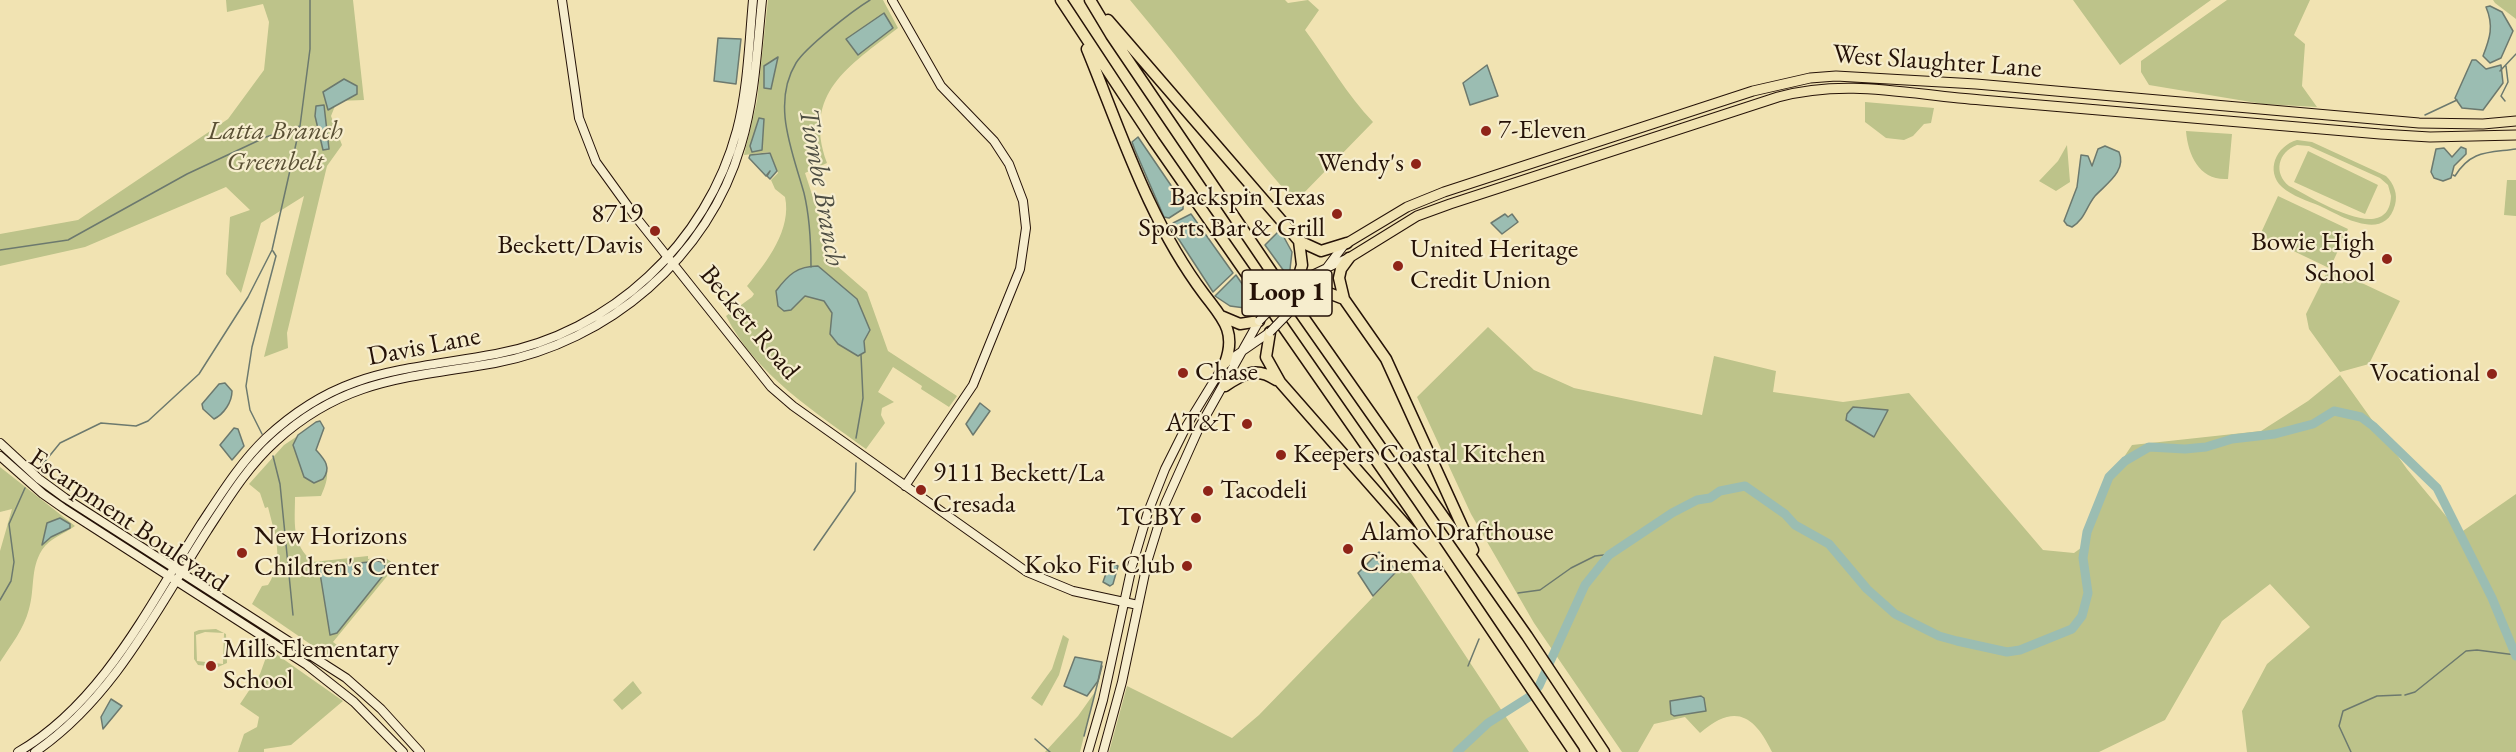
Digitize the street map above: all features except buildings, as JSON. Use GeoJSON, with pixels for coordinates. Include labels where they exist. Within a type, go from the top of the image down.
{"type":"FeatureCollection","features":[{"type":"Feature","properties":{"kind":"highway","name":"Loop 1"},"geometry":{"type":"LineString","coordinates":[[1061,0],[1410,509],[1464,592],[1545,706],[1574,752]]}},
{"type":"Feature","properties":{"kind":"highway","name":"Loop 1"},"geometry":{"type":"LineString","coordinates":[[1091,0],[1111,35],[1273,274],[1490,582],[1604,752]]}},
{"type":"Feature","properties":{"kind":"highway"},"geometry":{"type":"LineString","coordinates":[[1091,0],[1299,241],[1321,251],[1347,243]]}},
{"type":"Feature","properties":{"kind":"highway"},"geometry":{"type":"LineString","coordinates":[[1079,29],[1160,223],[1176,253],[1227,327],[1230,341],[1225,363]]}},
{"type":"Feature","properties":{"kind":"highway"},"geometry":{"type":"LineString","coordinates":[[1297,282],[1302,265],[1299,241]]}},
{"type":"Feature","properties":{"kind":"highway"},"geometry":{"type":"LineString","coordinates":[[1349,258],[1342,266],[1339,278],[1344,299],[1386,359],[1490,582]]}},
{"type":"Feature","properties":{"kind":"highway"},"geometry":{"type":"LineString","coordinates":[[1307,294],[1326,292],[1344,299]]}},
{"type":"Feature","properties":{"kind":"highway"},"geometry":{"type":"LineString","coordinates":[[1220,316],[1240,324],[1259,321]]}},
{"type":"Feature","properties":{"kind":"highway"},"geometry":{"type":"LineString","coordinates":[[1270,332],[1266,357],[1280,382],[1464,592]]}},
{"type":"Feature","properties":{"kind":"highway"},"geometry":{"type":"LineString","coordinates":[[1225,386],[1240,375],[1252,372],[1266,374],[1280,382]]}},
{"type":"Feature","properties":{"kind":"main road","name":"Beckett Road"},"geometry":{"type":"LineString","coordinates":[[562,0],[577,105],[587,142],[606,177],[774,390],[1027,572],[1073,591],[1138,604]]}},
{"type":"Feature","properties":{"kind":"main road","name":"Davis Lane"},"geometry":{"type":"LineString","coordinates":[[671,261],[709,200],[734,141],[743,98],[753,0]]}},
{"type":"Feature","properties":{"kind":"main road","name":"Davis Lane"},"geometry":{"type":"LineString","coordinates":[[18,752],[56,726],[87,697],[249,469],[278,439],[318,409],[371,385],[427,372],[509,360],[567,341],[615,314],[653,284],[711,214],[740,149],[752,100],[762,0]]}},
{"type":"Feature","properties":{"kind":"main road"},"geometry":{"type":"LineString","coordinates":[[892,0],[941,86],[994,141],[1009,164],[1023,201],[1026,228],[1020,269],[973,385],[905,486]]}},
{"type":"Feature","properties":{"kind":"main road","name":"West Slaughter Lane"},"geometry":{"type":"LineString","coordinates":[[1088,752],[1103,700],[1124,602],[1148,512],[1172,454],[1192,415],[1225,363],[1270,332],[1307,294],[1347,243],[1415,203],[1753,91],[1810,78],[1836,76],[1889,78],[2419,123],[2483,124],[2516,121]]}},
{"type":"Feature","properties":{"kind":"main road"},"geometry":{"type":"LineString","coordinates":[[1887,89],[1889,78]]}},
{"type":"Feature","properties":{"kind":"main road","name":"West Slaughter Lane"},"geometry":{"type":"LineString","coordinates":[[1103,752],[1122,682],[1148,559],[1165,504],[1210,407],[1225,386],[1259,321],[1297,282],[1349,258],[1367,245],[1419,216],[1676,130],[1807,89],[1834,86],[2418,136],[2516,135]]}},
{"type":"Feature","properties":{"kind":"main road"},"geometry":{"type":"LineString","coordinates":[[1672,117],[1676,130]]}},
{"type":"Feature","properties":{"kind":"main road"},"geometry":{"type":"LineString","coordinates":[[2418,136],[2419,123]]}},
{"type":"Feature","properties":{"kind":"main road"},"geometry":{"type":"LineString","coordinates":[[1419,216],[1423,205],[1460,190],[1468,184]]}},
{"type":"Feature","properties":{"kind":"main road"},"geometry":{"type":"LineString","coordinates":[[1367,245],[1379,234],[1408,217],[1415,203]]}},
{"type":"Feature","properties":{"kind":"main road"},"geometry":{"type":"LineString","coordinates":[[1185,459],[1180,450],[1190,427],[1192,415]]}},
{"type":"Feature","properties":{"kind":"main road","name":"Escarpment Boulevard"},"geometry":{"type":"LineString","coordinates":[[0,443],[75,510]]}},
{"type":"Feature","properties":{"kind":"main road"},"geometry":{"type":"LineString","coordinates":[[1165,504],[1167,492],[1178,464],[1177,458],[1172,454]]}},
{"type":"Feature","properties":{"kind":"main road","name":"Escarpment Boulevard"},"geometry":{"type":"LineString","coordinates":[[0,456],[43,494],[75,510],[174,574],[331,682],[373,720],[403,752]]}},
{"type":"Feature","properties":{"kind":"main road","name":"Davis Lane"},"geometry":{"type":"LineString","coordinates":[[35,752],[73,723],[100,696],[174,574]]}},
{"type":"Feature","properties":{"kind":"main road","name":"Escarpment Boulevard"},"geometry":{"type":"LineString","coordinates":[[174,574],[346,678],[381,709],[420,752]]}},
{"type":"Feature","properties":{"kind":"green space","name":"Latta Branch Greenbelt"},"geometry":{"type":"Polygon","coordinates":[[[226,0],[353,0],[364,100],[337,101],[331,116],[342,145],[327,166],[287,333],[288,348],[264,357],[304,196],[261,223],[241,293],[226,274],[230,217],[250,210],[226,187],[85,247],[0,266],[0,234],[78,220],[228,119],[264,70],[269,22],[263,4],[227,12],[226,0]]]}},
{"type":"Feature","properties":{"kind":"green space"},"geometry":{"type":"Polygon","coordinates":[[[768,0],[883,0],[898,28],[847,69],[835,84],[826,100],[821,118],[821,139],[827,163],[805,173],[824,231],[828,258],[867,292],[888,351],[957,396],[949,407],[893,367],[878,392],[894,402],[882,408],[881,415],[885,423],[866,449],[807,406],[770,374],[738,337],[726,316],[754,294],[747,286],[770,256],[785,221],[785,197],[775,189],[771,180],[778,173],[770,152],[744,155],[757,101],[768,0]]]}},
{"type":"Feature","properties":{"kind":"green space"},"geometry":{"type":"Polygon","coordinates":[[[1130,0],[1285,0],[1288,3],[1308,0],[1319,10],[1305,30],[1346,89],[1373,122],[1297,200],[1289,195],[1130,0]]]}},
{"type":"Feature","properties":{"kind":"green space"},"geometry":{"type":"Polygon","coordinates":[[[2073,0],[2211,0],[2120,65],[2073,0]]]}},
{"type":"Feature","properties":{"kind":"green space"},"geometry":{"type":"Polygon","coordinates":[[[2227,0],[2310,0],[2294,35],[2305,44],[2302,86],[2317,107],[2263,104],[2149,85],[2141,72],[2141,61],[2227,0]]]}},
{"type":"Feature","properties":{"kind":"green space"},"geometry":{"type":"Polygon","coordinates":[[[2493,0],[2516,0],[2516,19],[2495,3],[2493,0]]]}},
{"type":"Feature","properties":{"kind":"green space"},"geometry":{"type":"Polygon","coordinates":[[[1865,102],[1934,108],[1931,123],[1924,124],[1913,136],[1904,140],[1886,138],[1865,122],[1865,102]]]}},
{"type":"Feature","properties":{"kind":"green space"},"geometry":{"type":"Polygon","coordinates":[[[2186,131],[2232,134],[2228,179],[2210,176],[2197,165],[2189,149],[2186,131]]]}},
{"type":"Feature","properties":{"kind":"green space"},"geometry":{"type":"Polygon","coordinates":[[[2297,140],[2312,142],[2386,176],[2396,193],[2395,205],[2390,216],[2382,223],[2372,225],[2350,220],[2286,190],[2277,181],[2274,167],[2279,153],[2297,140]],[[2297,145],[2285,153],[2282,158],[2279,169],[2289,186],[2348,215],[2364,219],[2377,218],[2387,211],[2391,196],[2388,185],[2380,178],[2309,146],[2297,145]]]}},
{"type":"Feature","properties":{"kind":"green space"},"geometry":{"type":"Polygon","coordinates":[[[2067,145],[2070,182],[2056,191],[2039,181],[2058,161],[2067,145]]]}},
{"type":"Feature","properties":{"kind":"green space"},"geometry":{"type":"Polygon","coordinates":[[[2308,151],[2378,185],[2365,214],[2294,182],[2308,151]]]}},
{"type":"Feature","properties":{"kind":"green space"},"geometry":{"type":"Polygon","coordinates":[[[2507,180],[2516,180],[2516,216],[2504,215],[2507,180]]]}},
{"type":"Feature","properties":{"kind":"green space"},"geometry":{"type":"Polygon","coordinates":[[[2278,196],[2348,229],[2330,268],[2400,301],[2369,364],[2340,372],[2309,329],[2306,314],[2329,268],[2260,235],[2278,196]]]}},
{"type":"Feature","properties":{"kind":"green space"},"geometry":{"type":"Polygon","coordinates":[[[1488,327],[1534,370],[1574,388],[1702,415],[1714,356],[1776,371],[1773,392],[1843,402],[1909,393],[2043,550],[2074,553],[2085,545],[2108,481],[2132,445],[2261,431],[2308,401],[2340,375],[2407,469],[2460,533],[2516,494],[2516,752],[2247,752],[2242,711],[2267,664],[2310,627],[2270,584],[2222,621],[2165,720],[2099,752],[1772,752],[1751,722],[1742,717],[1733,716],[1723,718],[1700,733],[1685,717],[1654,724],[1638,752],[1622,752],[1534,623],[1471,514],[1417,397],[1488,327]]]}},
{"type":"Feature","properties":{"kind":"green space"},"geometry":{"type":"Polygon","coordinates":[[[320,421],[324,430],[318,440],[316,450],[324,461],[327,477],[321,496],[295,497],[295,524],[301,548],[313,562],[368,556],[368,559],[384,557],[393,563],[388,575],[333,642],[341,648],[332,659],[252,604],[262,586],[268,585],[273,575],[277,547],[268,507],[265,508],[260,493],[249,484],[284,445],[320,421]]]}},
{"type":"Feature","properties":{"kind":"green space"},"geometry":{"type":"Polygon","coordinates":[[[0,467],[75,526],[53,539],[38,557],[27,616],[17,637],[0,662],[0,551],[12,509],[0,512],[0,467]]]}},
{"type":"Feature","properties":{"kind":"green space"},"geometry":{"type":"Polygon","coordinates":[[[1405,564],[1529,752],[1109,752],[1127,686],[1232,738],[1259,715],[1405,564]]]}},
{"type":"Feature","properties":{"kind":"green space"},"geometry":{"type":"Polygon","coordinates":[[[216,629],[224,633],[226,634],[227,663],[218,667],[198,665],[194,659],[194,632],[216,629]],[[205,632],[196,635],[197,661],[223,664],[224,633],[205,632]]]}},
{"type":"Feature","properties":{"kind":"green space"},"geometry":{"type":"Polygon","coordinates":[[[1063,635],[1069,639],[1059,675],[1042,706],[1031,698],[1052,669],[1063,635]]]}},
{"type":"Feature","properties":{"kind":"green space"},"geometry":{"type":"Polygon","coordinates":[[[269,649],[343,701],[291,745],[264,749],[264,752],[238,752],[244,734],[257,727],[259,717],[240,704],[260,674],[269,649]]]}},
{"type":"Feature","properties":{"kind":"green space"},"geometry":{"type":"Polygon","coordinates":[[[633,681],[642,693],[622,710],[613,700],[633,681]]]}},
{"type":"Feature","properties":{"kind":"green space"},"geometry":{"type":"Polygon","coordinates":[[[1095,692],[1080,752],[1045,752],[1078,716],[1095,692]]]}},
{"type":"Feature","properties":{"kind":"water"},"geometry":{"type":"Polygon","coordinates":[[[2490,6],[2502,12],[2513,31],[2501,58],[2490,63],[2483,56],[2490,32],[2490,20],[2486,7],[2490,6]]]}},
{"type":"Feature","properties":{"kind":"water"},"geometry":{"type":"Polygon","coordinates":[[[884,13],[893,28],[858,55],[846,39],[884,13]]]}},
{"type":"Feature","properties":{"kind":"water"},"geometry":{"type":"Polygon","coordinates":[[[718,38],[741,39],[736,84],[714,81],[718,38]]]}},
{"type":"Feature","properties":{"kind":"water"},"geometry":{"type":"Polygon","coordinates":[[[778,57],[771,89],[764,88],[764,66],[778,57]]]}},
{"type":"Feature","properties":{"kind":"water"},"geometry":{"type":"Polygon","coordinates":[[[2472,60],[2476,60],[2486,69],[2501,65],[2503,83],[2483,110],[2462,108],[2455,98],[2472,60]]]}},
{"type":"Feature","properties":{"kind":"water"},"geometry":{"type":"Polygon","coordinates":[[[1487,65],[1498,96],[1470,105],[1463,83],[1487,65]]]}},
{"type":"Feature","properties":{"kind":"water"},"geometry":{"type":"Polygon","coordinates":[[[344,79],[357,86],[357,94],[328,110],[323,92],[344,79]]]}},
{"type":"Feature","properties":{"kind":"water"},"geometry":{"type":"Polygon","coordinates":[[[324,105],[329,149],[323,150],[315,116],[316,106],[324,105]]]}},
{"type":"Feature","properties":{"kind":"water"},"geometry":{"type":"Polygon","coordinates":[[[759,118],[764,119],[762,150],[752,152],[750,146],[759,118]]]}},
{"type":"Feature","properties":{"kind":"water"},"geometry":{"type":"Polygon","coordinates":[[[1138,137],[1183,203],[1183,209],[1169,218],[1164,217],[1135,150],[1132,142],[1138,137]]]}},
{"type":"Feature","properties":{"kind":"water"},"geometry":{"type":"Polygon","coordinates":[[[2105,146],[2119,152],[2121,159],[2118,171],[2095,196],[2080,220],[2072,227],[2067,225],[2064,221],[2077,187],[2081,155],[2088,156],[2092,166],[2098,149],[2105,146]]]}},
{"type":"Feature","properties":{"kind":"water"},"geometry":{"type":"Polygon","coordinates":[[[2461,147],[2466,149],[2466,154],[2454,166],[2451,178],[2443,181],[2434,178],[2431,172],[2436,149],[2444,148],[2452,157],[2461,147]]]}},
{"type":"Feature","properties":{"kind":"water"},"geometry":{"type":"Polygon","coordinates":[[[770,153],[777,171],[770,179],[767,176],[770,171],[766,176],[749,158],[750,155],[770,153]]]}},
{"type":"Feature","properties":{"kind":"water"},"geometry":{"type":"Polygon","coordinates":[[[1191,214],[1233,273],[1213,292],[1172,229],[1173,223],[1191,214]]]}},
{"type":"Feature","properties":{"kind":"water"},"geometry":{"type":"Polygon","coordinates":[[[1505,214],[1508,217],[1512,214],[1518,222],[1502,234],[1491,223],[1505,214]]]}},
{"type":"Feature","properties":{"kind":"water"},"geometry":{"type":"Polygon","coordinates":[[[1280,230],[1292,252],[1289,278],[1265,245],[1280,230]]]}},
{"type":"Feature","properties":{"kind":"water"},"geometry":{"type":"Polygon","coordinates":[[[818,266],[857,299],[870,330],[864,341],[865,352],[858,356],[838,344],[830,334],[832,313],[824,301],[805,296],[791,310],[784,311],[778,306],[776,291],[785,280],[794,272],[818,266]]]}},
{"type":"Feature","properties":{"kind":"water"},"geometry":{"type":"Polygon","coordinates":[[[1236,275],[1260,310],[1230,306],[1215,296],[1236,275]]]}},
{"type":"Feature","properties":{"kind":"water"},"geometry":{"type":"Polygon","coordinates":[[[225,383],[232,391],[231,399],[224,411],[214,419],[203,409],[202,404],[219,384],[225,383]]]}},
{"type":"Feature","properties":{"kind":"water"},"geometry":{"type":"Polygon","coordinates":[[[980,403],[990,411],[973,435],[966,424],[980,403]]]}},
{"type":"Feature","properties":{"kind":"water"},"geometry":{"type":"Polygon","coordinates":[[[1853,407],[1888,410],[1874,437],[1846,420],[1847,414],[1853,407]]]}},
{"type":"Feature","properties":{"kind":"water"},"geometry":{"type":"Polygon","coordinates":[[[320,421],[324,428],[316,450],[324,460],[327,471],[323,479],[314,483],[304,477],[293,445],[298,435],[320,421]]]}},
{"type":"Feature","properties":{"kind":"water"},"geometry":{"type":"Polygon","coordinates":[[[234,428],[238,429],[244,446],[232,460],[220,445],[234,428]]]}},
{"type":"Feature","properties":{"kind":"water"},"geometry":{"type":"Polygon","coordinates":[[[60,518],[70,524],[70,528],[51,537],[42,545],[47,523],[60,518]]]}},
{"type":"Feature","properties":{"kind":"water"},"geometry":{"type":"Polygon","coordinates":[[[1379,552],[1397,571],[1373,596],[1358,573],[1379,552]]]}},
{"type":"Feature","properties":{"kind":"water"},"geometry":{"type":"Polygon","coordinates":[[[379,561],[385,564],[385,573],[337,633],[330,635],[319,567],[379,561]]]}},
{"type":"Feature","properties":{"kind":"water"},"geometry":{"type":"Polygon","coordinates":[[[1110,562],[1118,566],[1113,584],[1110,586],[1103,582],[1110,562]]]}},
{"type":"Feature","properties":{"kind":"water"},"geometry":{"type":"Polygon","coordinates":[[[1075,657],[1102,662],[1098,681],[1087,696],[1064,686],[1075,657]]]}},
{"type":"Feature","properties":{"kind":"water"},"geometry":{"type":"Polygon","coordinates":[[[1701,696],[1704,698],[1706,711],[1674,716],[1671,714],[1670,701],[1701,696]]]}},
{"type":"Feature","properties":{"kind":"water"},"geometry":{"type":"Polygon","coordinates":[[[111,699],[122,706],[103,729],[101,717],[111,699]]]}},
{"type":"Feature","properties":{"kind":"waterway"},"geometry":{"type":"LineString","coordinates":[[0,250],[68,240],[187,174],[266,137],[300,126],[310,49],[310,0]]}},
{"type":"Feature","properties":{"kind":"waterway","name":"Tiombe Branch"},"geometry":{"type":"LineString","coordinates":[[811,267],[810,230],[806,202],[786,128],[785,95],[789,79],[801,56],[841,21],[870,0]]}},
{"type":"Feature","properties":{"kind":"waterway"},"geometry":{"type":"LineString","coordinates":[[2500,71],[2516,54]]}},
{"type":"Feature","properties":{"kind":"waterway"},"geometry":{"type":"LineString","coordinates":[[2505,101],[2501,96],[2508,82],[2506,66]]}},
{"type":"Feature","properties":{"kind":"waterway"},"geometry":{"type":"LineString","coordinates":[[2425,115],[2457,100]]}},
{"type":"Feature","properties":{"kind":"waterway"},"geometry":{"type":"LineString","coordinates":[[38,470],[60,443],[101,423],[136,426],[148,421],[199,374],[248,297],[272,250],[300,126]]}},
{"type":"Feature","properties":{"kind":"waterway"},"geometry":{"type":"LineString","coordinates":[[2453,175],[2455,176],[2467,161],[2481,154],[2516,149]]}},
{"type":"Feature","properties":{"kind":"waterway"},"geometry":{"type":"LineString","coordinates":[[262,434],[250,410],[246,386],[252,347],[276,256],[273,251]]}},
{"type":"Feature","properties":{"kind":"waterway","name":"Tiombe Branch"},"geometry":{"type":"LineString","coordinates":[[856,438],[863,398],[861,355]]}},
{"type":"Feature","properties":{"kind":"waterway"},"geometry":{"type":"LineString","coordinates":[[1457,752],[1488,723],[1529,697],[1539,686],[1585,585],[1609,555],[1672,513],[1697,500],[1710,498],[1720,491],[1745,486],[1785,514],[1795,525],[1829,544],[1867,589],[1895,614],[1939,636],[2007,652],[2020,650],[2072,629],[2082,616],[2088,593],[2083,558],[2087,532],[2109,477],[2125,461],[2149,447],[2185,449],[2206,447],[2232,439],[2275,434],[2313,424],[2334,411],[2361,417],[2437,488],[2492,598],[2516,656]]}},
{"type":"Feature","properties":{"kind":"waterway"},"geometry":{"type":"LineString","coordinates":[[273,456],[280,484],[293,615]]}},
{"type":"Feature","properties":{"kind":"waterway","name":"Tiombe Branch"},"geometry":{"type":"LineString","coordinates":[[814,550],[855,491],[856,463]]}},
{"type":"Feature","properties":{"kind":"waterway"},"geometry":{"type":"LineString","coordinates":[[0,600],[11,581],[14,562],[9,524],[25,488]]}},
{"type":"Feature","properties":{"kind":"waterway"},"geometry":{"type":"LineString","coordinates":[[1518,593],[1540,590],[1571,568],[1595,556],[1612,554]]}},
{"type":"Feature","properties":{"kind":"waterway"},"geometry":{"type":"LineString","coordinates":[[1468,666],[1479,639]]}},
{"type":"Feature","properties":{"kind":"waterway"},"geometry":{"type":"LineString","coordinates":[[2405,695],[2415,692],[2466,651],[2477,650],[2516,655]]}},
{"type":"Feature","properties":{"kind":"waterway"},"geometry":{"type":"LineString","coordinates":[[1084,736],[1102,666]]}},
{"type":"Feature","properties":{"kind":"waterway"},"geometry":{"type":"LineString","coordinates":[[2351,752],[2339,726],[2343,711],[2377,696],[2401,695]]}},
{"type":"Feature","properties":{"kind":"waterway"},"geometry":{"type":"LineString","coordinates":[[1035,739],[1050,752]]}},
{"type":"Feature","properties":{"kind":"place","name":"7-Eleven"},"geometry":{"type":"Point","coordinates":[1486,131]}},
{"type":"Feature","properties":{"kind":"place","name":"Wendy's"},"geometry":{"type":"Point","coordinates":[1416,164]}},
{"type":"Feature","properties":{"kind":"place","name":"Backspin Texas Sports Bar & Grill"},"geometry":{"type":"Point","coordinates":[1337,214]}},
{"type":"Feature","properties":{"kind":"place","name":"8719 Beckett/Davis"},"geometry":{"type":"Point","coordinates":[655,231]}},
{"type":"Feature","properties":{"kind":"place","name":"Bowie High School"},"geometry":{"type":"Point","coordinates":[2387,259]}},
{"type":"Feature","properties":{"kind":"place","name":"United Heritage Credit Union"},"geometry":{"type":"Point","coordinates":[1398,266]}},
{"type":"Feature","properties":{"kind":"place","name":"Chase"},"geometry":{"type":"Point","coordinates":[1183,373]}},
{"type":"Feature","properties":{"kind":"place","name":"Vocational"},"geometry":{"type":"Point","coordinates":[2492,374]}},
{"type":"Feature","properties":{"kind":"place","name":"AT&T"},"geometry":{"type":"Point","coordinates":[1247,424]}},
{"type":"Feature","properties":{"kind":"place","name":"Keepers Coastal Kitchen"},"geometry":{"type":"Point","coordinates":[1281,455]}},
{"type":"Feature","properties":{"kind":"place","name":"9111 Beckett/La Cresada"},"geometry":{"type":"Point","coordinates":[921,490]}},
{"type":"Feature","properties":{"kind":"place","name":"Tacodeli"},"geometry":{"type":"Point","coordinates":[1208,491]}},
{"type":"Feature","properties":{"kind":"place","name":"TCBY"},"geometry":{"type":"Point","coordinates":[1196,518]}},
{"type":"Feature","properties":{"kind":"place","name":"Alamo Drafthouse Cinema"},"geometry":{"type":"Point","coordinates":[1348,549]}},
{"type":"Feature","properties":{"kind":"place","name":"New Horizons Children's Center"},"geometry":{"type":"Point","coordinates":[242,553]}},
{"type":"Feature","properties":{"kind":"place","name":"Koko Fit Club"},"geometry":{"type":"Point","coordinates":[1187,566]}},
{"type":"Feature","properties":{"kind":"place","name":"Mills Elementary School"},"geometry":{"type":"Point","coordinates":[211,666]}}]}
